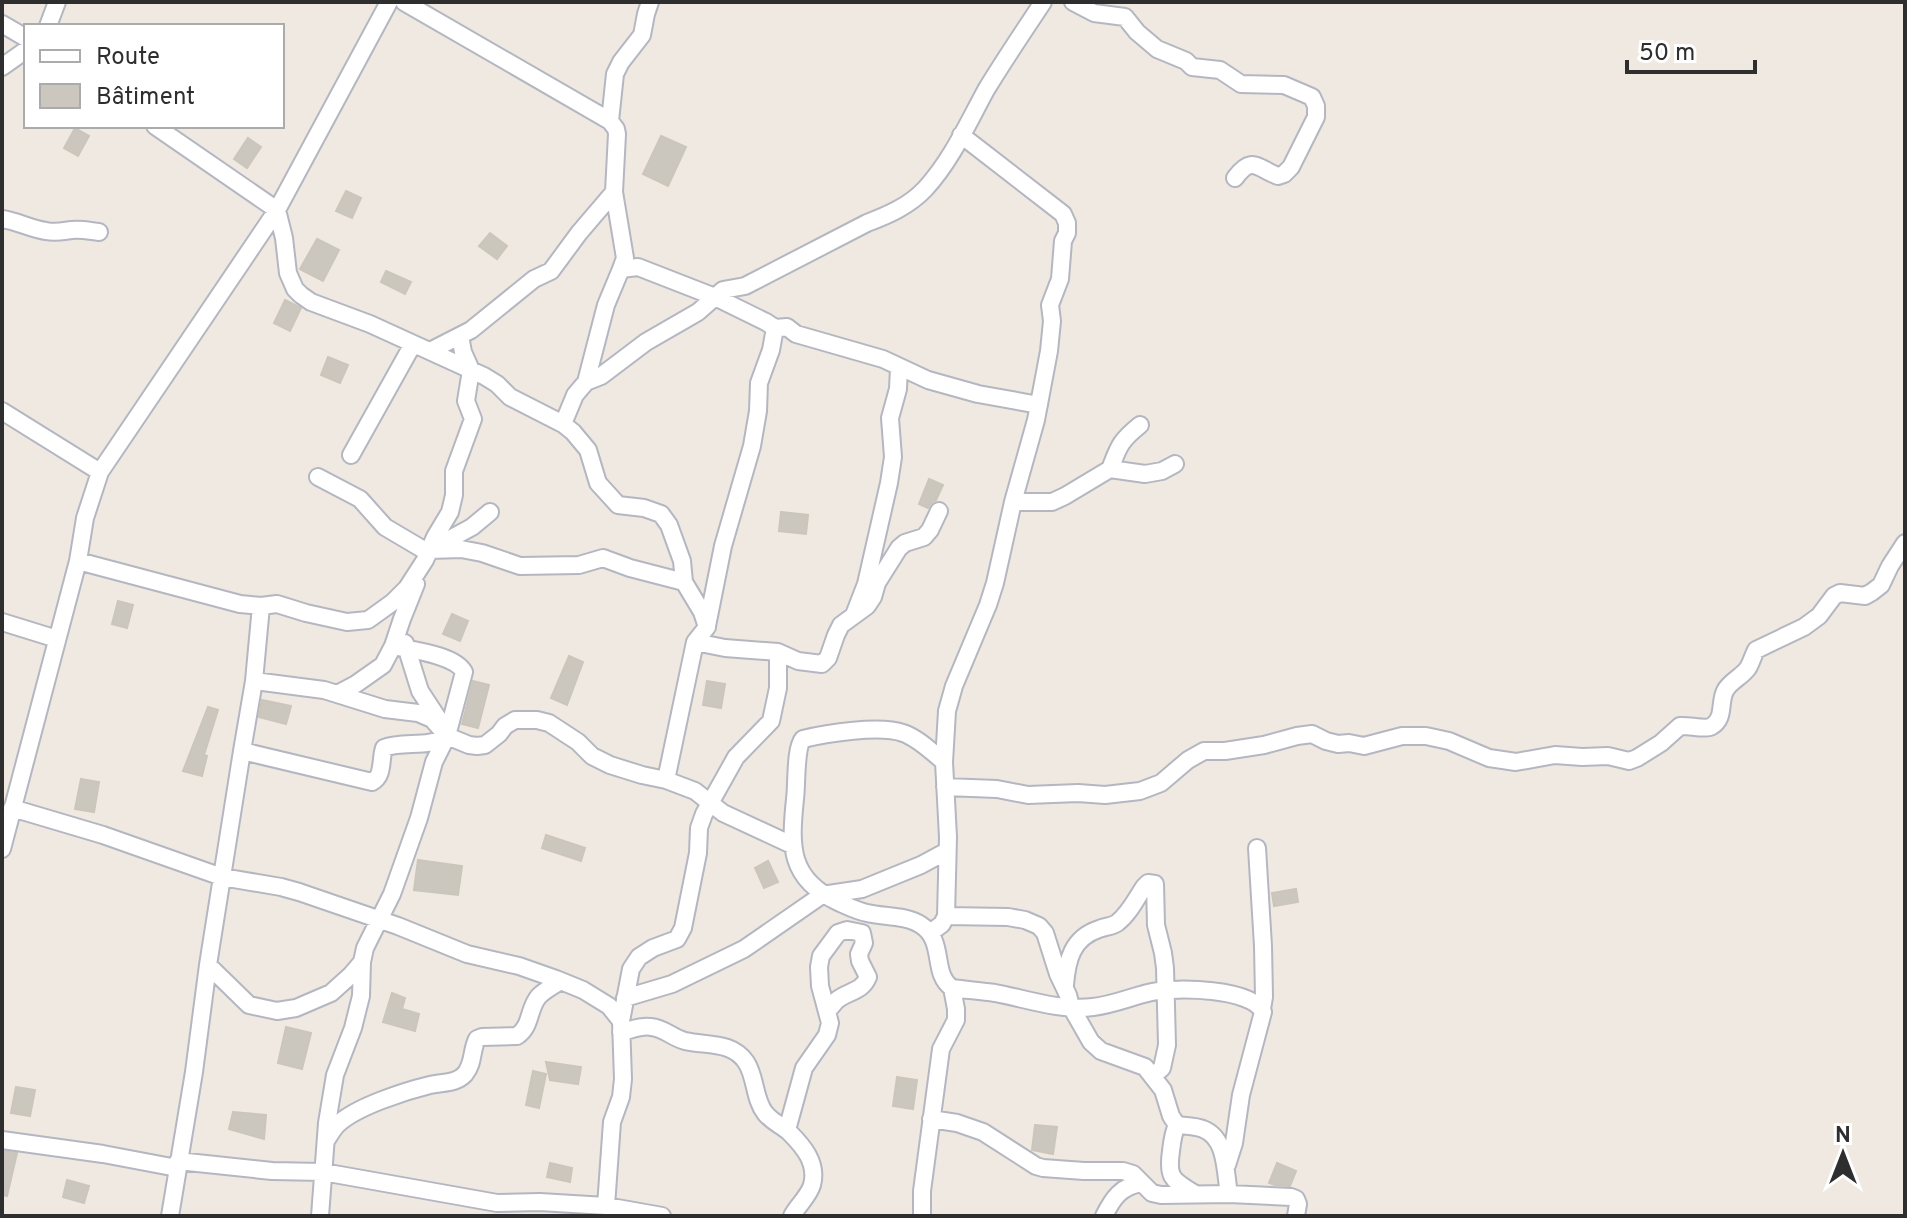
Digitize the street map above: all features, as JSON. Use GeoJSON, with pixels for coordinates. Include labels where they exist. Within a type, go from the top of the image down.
{"type":"FeatureCollection","features":[{"type":"Feature","properties":{"kind":"street"},"geometry":{"type":"LineString","coordinates":[[48,24],[57,2]]}},
{"type":"Feature","properties":{"kind":"street"},"geometry":{"type":"LineString","coordinates":[[2,849],[78,561],[85,518],[100,472],[277,210],[389,2]]}},
{"type":"Feature","properties":{"kind":"street"},"geometry":{"type":"LineString","coordinates":[[404,2],[610,121],[616,129],[614,192],[628,265],[606,305],[586,382],[575,395],[563,424]]}},
{"type":"Feature","properties":{"kind":"street"},"geometry":{"type":"LineString","coordinates":[[610,121],[615,74],[642,35],[650,2]]}},
{"type":"Feature","properties":{"kind":"street"},"geometry":{"type":"LineString","coordinates":[[586,382],[601,376],[646,342],[698,312],[723,290],[745,286],[913,201],[945,163],[1000,66],[1043,2]]}},
{"type":"Feature","properties":{"kind":"street"},"geometry":{"type":"LineString","coordinates":[[1073,2],[1094,13],[1125,17],[1157,49],[1186,61],[1192,67],[1220,70],[1241,84],[1284,85],[1312,97],[1316,117],[1291,167],[1278,176],[1257,165],[1250,165],[1243,167],[1235,178]]}},
{"type":"Feature","properties":{"kind":"street"},"geometry":{"type":"LineString","coordinates":[[2,24],[24,37]]}},
{"type":"Feature","properties":{"kind":"street"},"geometry":{"type":"LineString","coordinates":[[2,67],[24,51]]}},
{"type":"Feature","properties":{"kind":"street"},"geometry":{"type":"LineString","coordinates":[[158,128],[277,210],[288,273],[301,295],[484,376],[510,397],[563,424],[584,444],[598,483],[618,505],[661,514],[669,525],[682,561],[684,582],[707,627]]}},
{"type":"Feature","properties":{"kind":"street"},"geometry":{"type":"LineString","coordinates":[[930,933],[942,924],[946,916],[944,762],[947,711],[995,583],[1039,405],[1049,351],[1050,305],[1060,279],[1063,241],[1067,233],[1063,214],[961,135]]}},
{"type":"Feature","properties":{"kind":"street"},"geometry":{"type":"LineString","coordinates":[[430,351],[471,330],[534,279],[551,271],[614,192]]}},
{"type":"Feature","properties":{"kind":"street"},"geometry":{"type":"LineString","coordinates":[[2,219],[47,231],[75,229],[99,232]]}},
{"type":"Feature","properties":{"kind":"street"},"geometry":{"type":"LineString","coordinates":[[628,265],[715,297],[775,328],[787,327],[796,334],[883,359],[924,378],[978,394],[1039,405]]}},
{"type":"Feature","properties":{"kind":"street"},"geometry":{"type":"LineString","coordinates":[[666,780],[695,642],[707,627],[723,546],[752,446],[759,383],[775,328]]}},
{"type":"Feature","properties":{"kind":"street"},"geometry":{"type":"LineString","coordinates":[[447,736],[420,691],[400,648],[402,619],[453,503],[454,471],[473,419],[466,401],[471,370],[460,336]]}},
{"type":"Feature","properties":{"kind":"street"},"geometry":{"type":"LineString","coordinates":[[351,455],[413,344]]}},
{"type":"Feature","properties":{"kind":"street"},"geometry":{"type":"LineString","coordinates":[[854,615],[866,584],[889,483],[893,457],[890,418],[898,389],[899,367]]}},
{"type":"Feature","properties":{"kind":"street"},"geometry":{"type":"LineString","coordinates":[[898,389],[924,378]]}},
{"type":"Feature","properties":{"kind":"street"},"geometry":{"type":"LineString","coordinates":[[2,411],[100,472]]}},
{"type":"Feature","properties":{"kind":"street"},"geometry":{"type":"LineString","coordinates":[[1110,469],[1116,450],[1125,437],[1140,425]]}},
{"type":"Feature","properties":{"kind":"street"},"geometry":{"type":"LineString","coordinates":[[1013,502],[1052,502],[1110,469],[1145,474],[1162,471],[1175,464]]}},
{"type":"Feature","properties":{"kind":"street"},"geometry":{"type":"LineString","coordinates":[[318,477],[360,499],[385,527],[428,554],[461,549],[520,566],[579,565],[603,558],[684,582]]}},
{"type":"Feature","properties":{"kind":"street"},"geometry":{"type":"LineString","coordinates":[[695,642],[778,652],[798,661],[822,664],[828,658],[841,625],[867,606],[899,548],[924,537],[939,511]]}},
{"type":"Feature","properties":{"kind":"street"},"geometry":{"type":"LineString","coordinates":[[78,561],[240,604],[277,604],[347,622],[368,620],[407,588],[428,554],[490,512]]}},
{"type":"Feature","properties":{"kind":"street"},"geometry":{"type":"LineString","coordinates":[[945,787],[997,789],[1028,795],[1105,795],[1140,791],[1161,783],[1204,751],[1264,745],[1312,734],[1338,744],[1364,746],[1402,736],[1426,736],[1449,741],[1489,758],[1516,762],[1555,755],[1608,756],[1629,761],[1661,743],[1680,726],[1692,725],[1705,729],[1714,726],[1721,715],[1723,695],[1747,669],[1756,650],[1812,622],[1834,596],[1840,593],[1865,596],[1872,592],[1881,585],[1905,543]]}},
{"type":"Feature","properties":{"kind":"street"},"geometry":{"type":"LineString","coordinates":[[170,1216],[254,681],[261,606]]}},
{"type":"Feature","properties":{"kind":"street"},"geometry":{"type":"LineString","coordinates":[[2,622],[57,639]]}},
{"type":"Feature","properties":{"kind":"street"},"geometry":{"type":"LineString","coordinates":[[337,694],[383,665],[400,648]]}},
{"type":"Feature","properties":{"kind":"street"},"geometry":{"type":"LineString","coordinates":[[320,1216],[325,1142],[335,1075],[353,1028],[361,996],[365,948],[373,925],[392,894],[419,818],[434,762],[447,736],[464,672],[454,662],[438,656],[400,648]]}},
{"type":"Feature","properties":{"kind":"street"},"geometry":{"type":"LineString","coordinates":[[608,1211],[612,1122],[621,1097],[623,1079],[621,1026],[631,969],[639,957],[677,939],[683,928],[698,853],[699,828],[710,801],[736,757],[771,721],[778,688],[778,652]]}},
{"type":"Feature","properties":{"kind":"street"},"geometry":{"type":"LineString","coordinates":[[254,681],[324,690],[385,709],[418,713],[432,719],[447,736],[469,745],[485,745],[515,720],[549,723],[578,742],[592,756],[610,765],[695,791],[723,813],[792,845]]}},
{"type":"Feature","properties":{"kind":"street"},"geometry":{"type":"LineString","coordinates":[[944,762],[917,740],[888,730],[803,739],[798,745],[792,845],[796,861],[808,882],[822,895],[866,913],[918,923],[930,933],[937,945],[943,979],[952,988],[1071,1007],[1093,1007],[1153,992],[1195,989],[1247,998],[1262,1009]]}},
{"type":"Feature","properties":{"kind":"street"},"geometry":{"type":"LineString","coordinates":[[242,751],[372,782],[379,774],[384,748],[432,743],[447,736]]}},
{"type":"Feature","properties":{"kind":"street"},"geometry":{"type":"LineString","coordinates":[[12,808],[103,835],[222,877],[281,887],[373,925],[398,926],[467,954],[519,966],[561,981],[609,1006],[621,1026]]}},
{"type":"Feature","properties":{"kind":"street"},"geometry":{"type":"LineString","coordinates":[[1225,1171],[1234,1143],[1241,1095],[1264,997],[1257,848]]}},
{"type":"Feature","properties":{"kind":"street"},"geometry":{"type":"LineString","coordinates":[[625,998],[672,984],[744,949],[822,895],[862,889],[947,851]]}},
{"type":"Feature","properties":{"kind":"street"},"geometry":{"type":"LineString","coordinates":[[1065,986],[1069,956],[1075,945],[1085,935],[1116,924],[1144,887],[1152,882],[1156,887],[1156,925],[1163,953],[1167,1045],[1162,1068],[1153,1076]]}},
{"type":"Feature","properties":{"kind":"street"},"geometry":{"type":"LineString","coordinates":[[946,916],[1008,917],[1039,926],[1045,933],[1071,1007],[1091,1042],[1101,1051],[1145,1067],[1163,1090],[1177,1125]]}},
{"type":"Feature","properties":{"kind":"street"},"geometry":{"type":"LineString","coordinates":[[787,1130],[804,1068],[827,1035],[830,1023],[820,986],[821,956],[838,933],[856,930],[864,937],[859,954],[868,977],[861,988],[836,1001],[828,1011]]}},
{"type":"Feature","properties":{"kind":"street"},"geometry":{"type":"LineString","coordinates":[[208,965],[249,1005],[277,1011],[296,1008],[331,993],[362,962]]}},
{"type":"Feature","properties":{"kind":"street"},"geometry":{"type":"LineString","coordinates":[[325,1142],[336,1125],[401,1092],[458,1081],[472,1063],[477,1039],[522,1033],[539,996],[561,981]]}},
{"type":"Feature","properties":{"kind":"street"},"geometry":{"type":"LineString","coordinates":[[922,1216],[922,1191],[941,1049],[956,1020],[952,988]]}},
{"type":"Feature","properties":{"kind":"street"},"geometry":{"type":"LineString","coordinates":[[621,1026],[654,1027],[681,1040],[737,1051],[753,1076],[762,1110],[787,1130],[809,1154],[812,1186],[792,1216]]}},
{"type":"Feature","properties":{"kind":"street"},"geometry":{"type":"LineString","coordinates":[[931,1119],[957,1123],[983,1132],[1036,1166],[1123,1171],[1133,1174],[1152,1193],[1161,1195],[1291,1197],[1298,1204],[1296,1216]]}},
{"type":"Feature","properties":{"kind":"street"},"geometry":{"type":"LineString","coordinates":[[1177,1125],[1201,1127],[1214,1136],[1222,1150],[1229,1194]]}},
{"type":"Feature","properties":{"kind":"street"},"geometry":{"type":"LineString","coordinates":[[1177,1125],[1168,1167],[1174,1179],[1195,1194]]}},
{"type":"Feature","properties":{"kind":"street"},"geometry":{"type":"LineString","coordinates":[[2,1140],[178,1165],[323,1172],[497,1203],[540,1202],[662,1216]]}},
{"type":"Feature","properties":{"kind":"street"},"geometry":{"type":"LineString","coordinates":[[1104,1216],[1113,1198],[1122,1190],[1130,1184],[1142,1183]]}},
{"type":"Feature","properties":{"kind":"street"},"geometry":{"type":"LineString","coordinates":[[482,1216],[497,1203]]}},
{"type":"Feature","properties":{"kind":"building"},"geometry":{"type":"Polygon","coordinates":[[[75,128],[89,136],[78,156],[64,148],[75,128]]]}},
{"type":"Feature","properties":{"kind":"building"},"geometry":{"type":"Polygon","coordinates":[[[661,136],[686,147],[668,186],[643,174],[661,136]]]}},
{"type":"Feature","properties":{"kind":"building"},"geometry":{"type":"Polygon","coordinates":[[[248,138],[261,147],[247,168],[234,159],[248,138]]]}},
{"type":"Feature","properties":{"kind":"building"},"geometry":{"type":"Polygon","coordinates":[[[346,191],[361,198],[352,218],[336,211],[346,191]]]}},
{"type":"Feature","properties":{"kind":"building"},"geometry":{"type":"Polygon","coordinates":[[[490,233],[507,246],[497,259],[479,246],[490,233]]]}},
{"type":"Feature","properties":{"kind":"building"},"geometry":{"type":"Polygon","coordinates":[[[317,239],[339,250],[323,281],[300,269],[317,239]]]}},
{"type":"Feature","properties":{"kind":"building"},"geometry":{"type":"Polygon","coordinates":[[[386,271],[411,282],[405,294],[381,282],[386,271]]]}},
{"type":"Feature","properties":{"kind":"building"},"geometry":{"type":"Polygon","coordinates":[[[285,300],[301,308],[290,331],[274,323],[285,300]]]}},
{"type":"Feature","properties":{"kind":"building"},"geometry":{"type":"Polygon","coordinates":[[[328,357],[348,365],[340,383],[321,375],[328,357]]]}},
{"type":"Feature","properties":{"kind":"building"},"geometry":{"type":"Polygon","coordinates":[[[929,479],[943,485],[928,508],[919,504],[929,479]]]}},
{"type":"Feature","properties":{"kind":"building"},"geometry":{"type":"Polygon","coordinates":[[[781,512],[808,515],[806,534],[779,531],[781,512]]]}},
{"type":"Feature","properties":{"kind":"building"},"geometry":{"type":"Polygon","coordinates":[[[118,601],[133,605],[127,628],[112,624],[118,601]]]}},
{"type":"Feature","properties":{"kind":"building"},"geometry":{"type":"Polygon","coordinates":[[[452,614],[468,621],[460,641],[443,634],[452,614]]]}},
{"type":"Feature","properties":{"kind":"building"},"geometry":{"type":"Polygon","coordinates":[[[569,656],[583,662],[567,705],[551,698],[569,656]]]}},
{"type":"Feature","properties":{"kind":"building"},"geometry":{"type":"Polygon","coordinates":[[[473,681],[489,685],[478,728],[462,724],[473,681]]]}},
{"type":"Feature","properties":{"kind":"building"},"geometry":{"type":"Polygon","coordinates":[[[707,681],[725,684],[721,708],[703,705],[707,681]]]}},
{"type":"Feature","properties":{"kind":"building"},"geometry":{"type":"Polygon","coordinates":[[[262,700],[291,706],[286,724],[259,717],[262,700]]]}},
{"type":"Feature","properties":{"kind":"building"},"geometry":{"type":"Polygon","coordinates":[[[208,707],[218,710],[204,755],[207,756],[202,776],[183,771],[208,707]]]}},
{"type":"Feature","properties":{"kind":"building"},"geometry":{"type":"Polygon","coordinates":[[[81,779],[99,782],[94,812],[75,809],[81,779]]]}},
{"type":"Feature","properties":{"kind":"building"},"geometry":{"type":"Polygon","coordinates":[[[546,835],[585,848],[581,861],[542,848],[546,835]]]}},
{"type":"Feature","properties":{"kind":"building"},"geometry":{"type":"Polygon","coordinates":[[[418,860],[462,866],[458,895],[414,890],[418,860]]]}},
{"type":"Feature","properties":{"kind":"building"},"geometry":{"type":"Polygon","coordinates":[[[768,861],[778,882],[764,888],[755,868],[768,861]]]}},
{"type":"Feature","properties":{"kind":"building"},"geometry":{"type":"Polygon","coordinates":[[[1296,889],[1298,902],[1274,906],[1272,893],[1296,889]]]}},
{"type":"Feature","properties":{"kind":"building"},"geometry":{"type":"Polygon","coordinates":[[[392,993],[405,998],[402,1009],[419,1014],[415,1031],[383,1022],[392,993]]]}},
{"type":"Feature","properties":{"kind":"building"},"geometry":{"type":"Polygon","coordinates":[[[286,1027],[311,1033],[302,1069],[278,1063],[286,1027]]]}},
{"type":"Feature","properties":{"kind":"building"},"geometry":{"type":"Polygon","coordinates":[[[546,1062],[581,1067],[578,1084],[550,1080],[546,1062]]]}},
{"type":"Feature","properties":{"kind":"building"},"geometry":{"type":"Polygon","coordinates":[[[533,1071],[546,1074],[539,1108],[526,1105],[533,1071]]]}},
{"type":"Feature","properties":{"kind":"building"},"geometry":{"type":"Polygon","coordinates":[[[897,1077],[917,1080],[913,1109],[893,1106],[897,1077]]]}},
{"type":"Feature","properties":{"kind":"building"},"geometry":{"type":"Polygon","coordinates":[[[16,1087],[35,1090],[30,1116],[11,1113],[16,1087]]]}},
{"type":"Feature","properties":{"kind":"building"},"geometry":{"type":"Polygon","coordinates":[[[233,1112],[266,1115],[264,1139],[229,1129],[233,1112]]]}},
{"type":"Feature","properties":{"kind":"building"},"geometry":{"type":"Polygon","coordinates":[[[1035,1125],[1057,1127],[1053,1154],[1032,1150],[1035,1125]]]}},
{"type":"Feature","properties":{"kind":"building"},"geometry":{"type":"Polygon","coordinates":[[[3,1151],[17,1153],[7,1196],[2,1195],[3,1151]]]}},
{"type":"Feature","properties":{"kind":"building"},"geometry":{"type":"Polygon","coordinates":[[[550,1163],[572,1168],[570,1182],[547,1177],[550,1163]]]}},
{"type":"Feature","properties":{"kind":"building"},"geometry":{"type":"Polygon","coordinates":[[[1277,1163],[1296,1171],[1290,1186],[1269,1183],[1277,1163]]]}},
{"type":"Feature","properties":{"kind":"building"},"geometry":{"type":"Polygon","coordinates":[[[67,1180],[89,1186],[84,1203],[63,1197],[67,1180]]]}}]}
